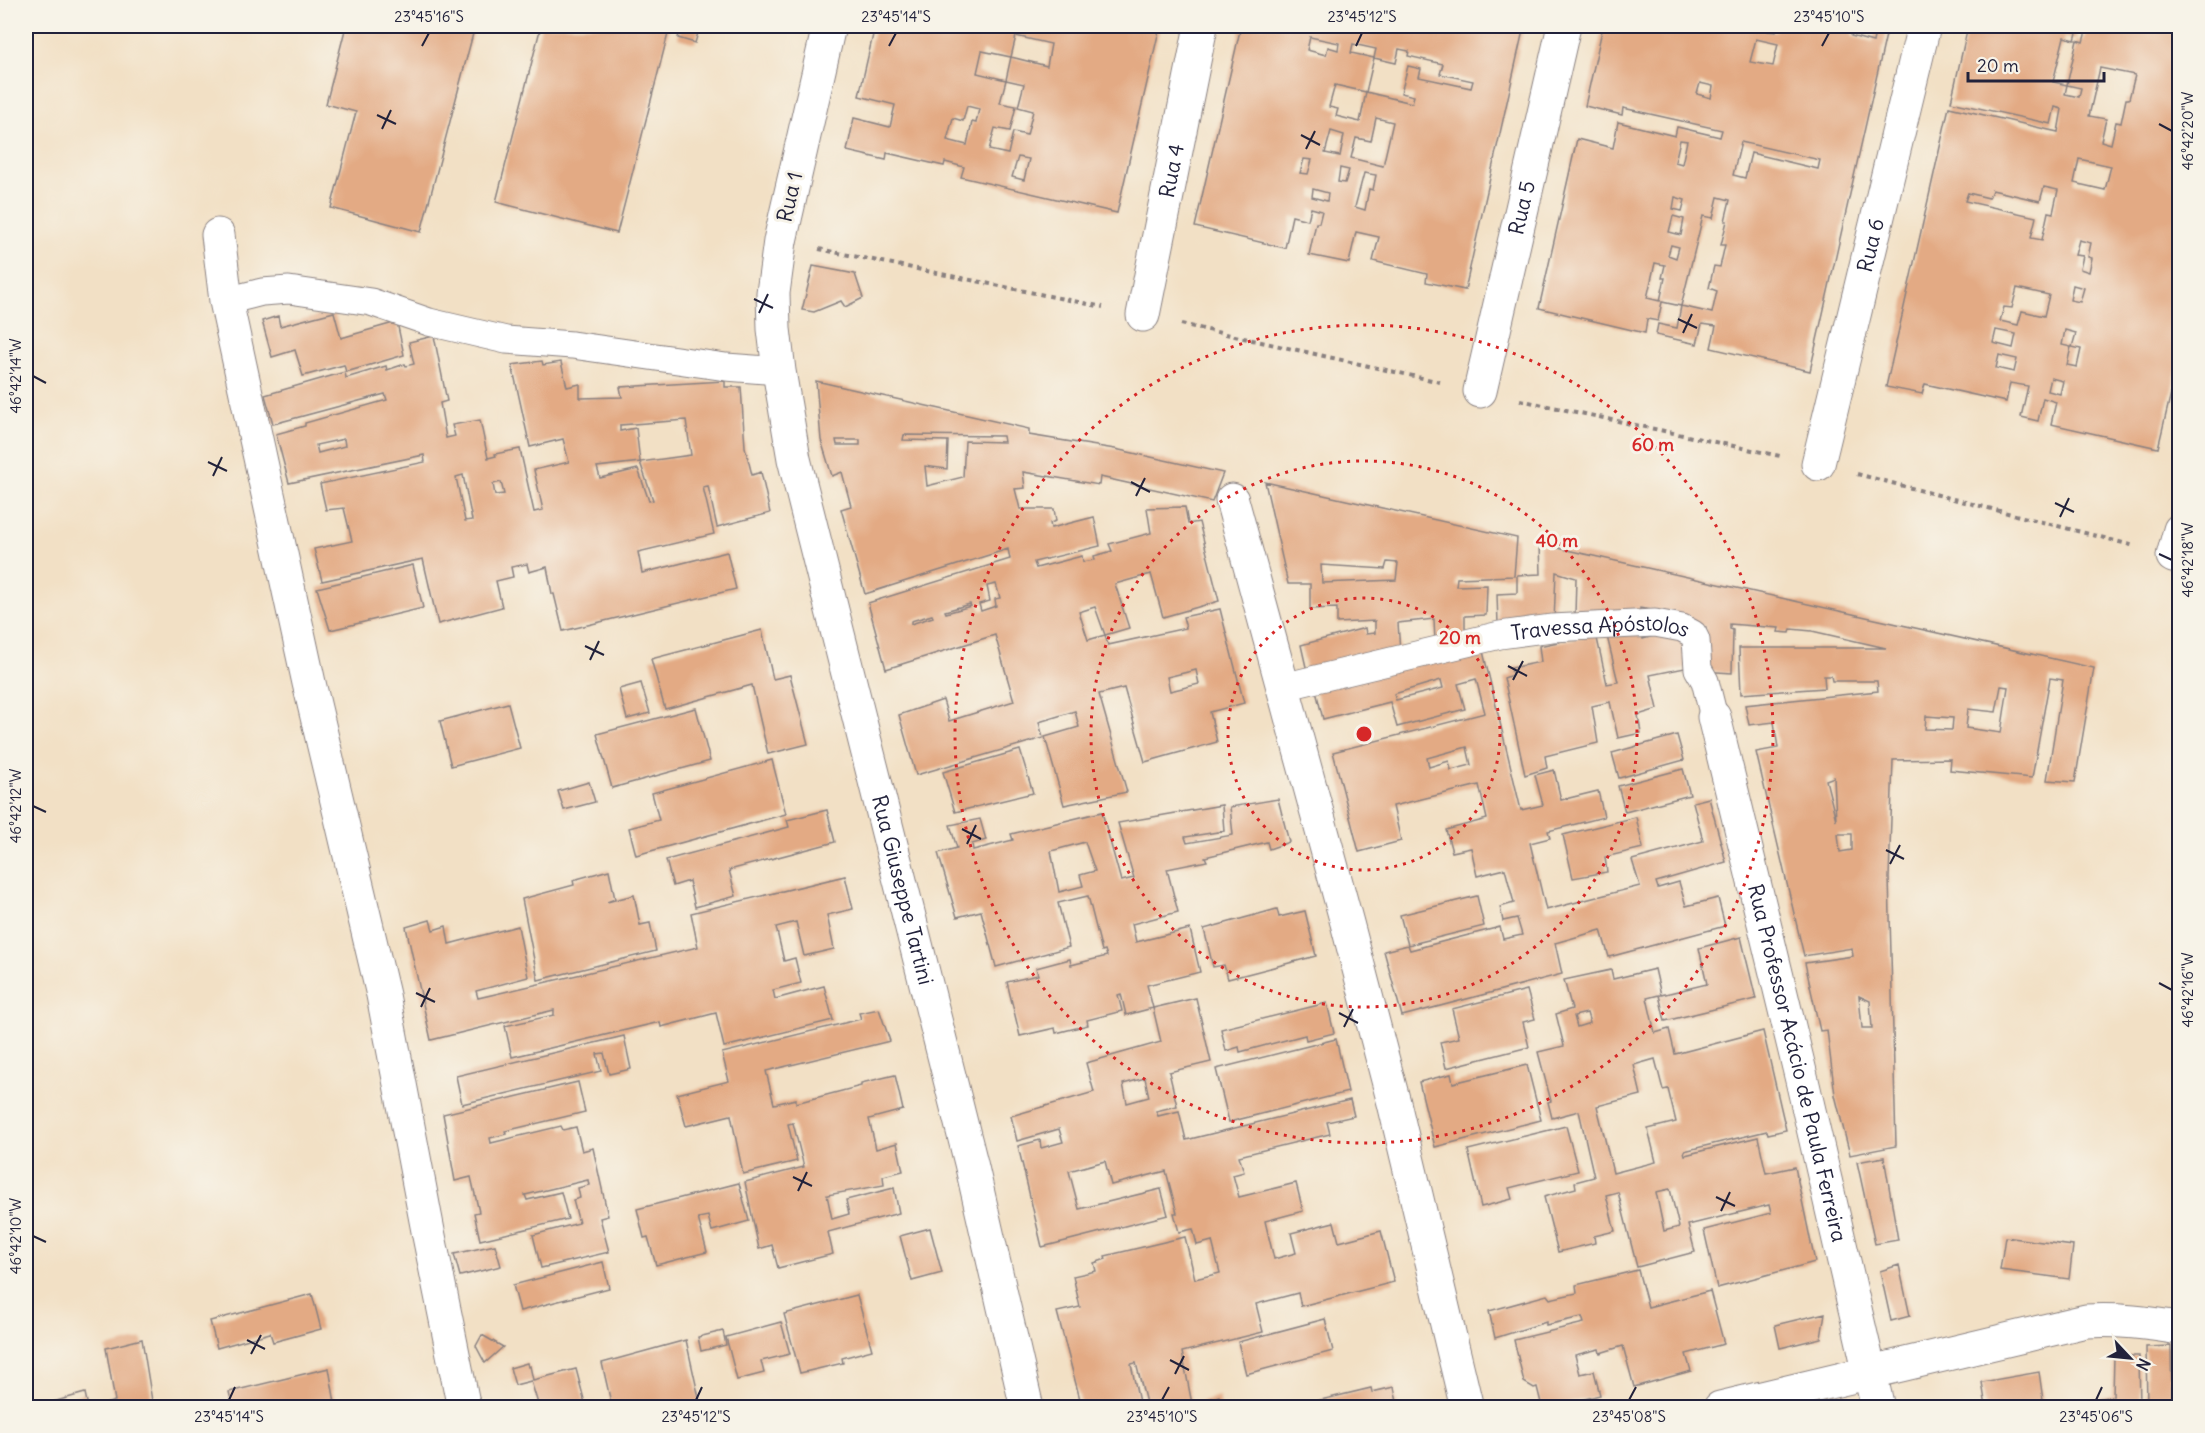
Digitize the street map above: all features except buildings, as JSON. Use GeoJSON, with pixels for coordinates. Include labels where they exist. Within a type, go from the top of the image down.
{"type":"FeatureCollection","features":[{"type":"Feature","properties":{"kind":"street","name":"Rua 1"},"geometry":{"type":"LineString","coordinates":[[779,371],[774,328],[774,294],[780,241],[829,26]]}},
{"type":"Feature","properties":{"kind":"street","name":"Rua 4"},"geometry":{"type":"LineString","coordinates":[[1143,315],[1201,26]]}},
{"type":"Feature","properties":{"kind":"street","name":"Rua 5"},"geometry":{"type":"LineString","coordinates":[[1480,391],[1564,26]]}},
{"type":"Feature","properties":{"kind":"street","name":"Rua 6"},"geometry":{"type":"LineString","coordinates":[[1818,464],[1924,26]]}},
{"type":"Feature","properties":{"kind":"street"},"geometry":{"type":"LineString","coordinates":[[218,235],[226,301],[309,682],[384,995],[428,1232],[464,1407]]}},
{"type":"Feature","properties":{"kind":"street","name":"Rua Giuseppe Tartini"},"geometry":{"type":"LineString","coordinates":[[779,371],[794,459],[971,1162],[1027,1407]]}},
{"type":"Feature","properties":{"kind":"street"},"geometry":{"type":"LineString","coordinates":[[1232,500],[1394,1102],[1467,1407]]}},
{"type":"Feature","properties":{"kind":"street","name":"Rua Professor Acácio de Paula Ferreira"},"geometry":{"type":"LineString","coordinates":[[1714,717],[1799,1065],[1878,1407]]}},
{"type":"Feature","properties":{"kind":"street"},"geometry":{"type":"LineString","coordinates":[[1720,1407],[2086,1321],[2144,1322],[2180,1328]]}},
{"type":"Feature","properties":{"kind":"lane"},"geometry":{"type":"LineString","coordinates":[[226,301],[262,292],[288,291],[371,302],[429,322],[506,340],[572,345],[726,367],[779,371]]}},
{"type":"Feature","properties":{"kind":"lane","name":"Travessa Apóstolos"},"geometry":{"type":"LineString","coordinates":[[1283,687],[1500,635],[1576,626],[1655,623],[1682,628],[1693,634],[1696,640],[1698,669],[1705,681],[1714,717]]}}]}
